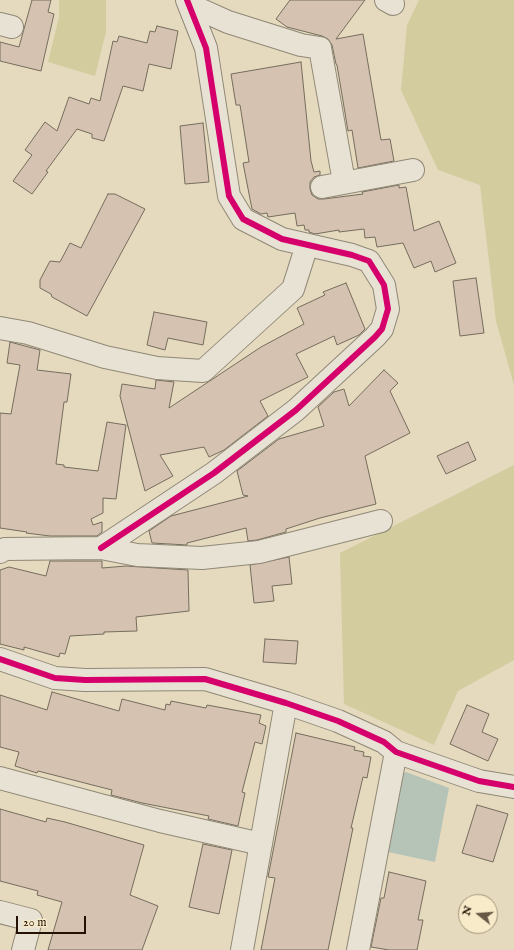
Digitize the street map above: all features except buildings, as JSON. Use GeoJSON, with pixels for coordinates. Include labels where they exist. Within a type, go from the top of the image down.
{"type":"FeatureCollection","features":[{"type":"Feature","properties":{"kind":"street"},"geometry":{"type":"LineString","coordinates":[[189,2],[228,22],[301,45],[320,48],[344,182]]}},
{"type":"Feature","properties":{"kind":"street"},"geometry":{"type":"LineString","coordinates":[[101,548],[214,473],[296,410],[365,348],[382,329],[388,309],[384,285],[369,261],[352,255],[282,239],[243,219],[230,196],[206,48],[189,2]]}},
{"type":"Feature","properties":{"kind":"street"},"geometry":{"type":"LineString","coordinates":[[322,186],[413,170]]}},
{"type":"Feature","properties":{"kind":"street"},"geometry":{"type":"LineString","coordinates":[[0,328],[28,333],[105,357],[157,368],[203,371],[293,289],[307,245]]}},
{"type":"Feature","properties":{"kind":"street"},"geometry":{"type":"LineString","coordinates":[[2,550],[101,548],[137,555],[202,558],[259,552],[380,521]]}},
{"type":"Feature","properties":{"kind":"street"},"geometry":{"type":"LineString","coordinates":[[0,659],[55,678],[84,680],[205,679],[286,703],[338,721],[384,742],[396,752],[479,782],[514,787]]}},
{"type":"Feature","properties":{"kind":"street"},"geometry":{"type":"LineString","coordinates":[[242,950],[286,703]]}},
{"type":"Feature","properties":{"kind":"street"},"geometry":{"type":"LineString","coordinates":[[358,950],[396,752]]}},
{"type":"Feature","properties":{"kind":"street"},"geometry":{"type":"LineString","coordinates":[[0,778],[160,821],[261,844]]}},
{"type":"Feature","properties":{"kind":"street"},"geometry":{"type":"LineString","coordinates":[[0,912],[31,920],[23,950]]}},
{"type":"Feature","properties":{"kind":"shaded area"},"geometry":{"type":"Polygon","coordinates":[[[59,0],[106,0],[106,32],[95,76],[48,62],[59,17],[59,0]]]}},
{"type":"Feature","properties":{"kind":"shaded area"},"geometry":{"type":"Polygon","coordinates":[[[419,0],[514,0],[514,385],[496,321],[480,185],[438,170],[401,90],[407,25],[419,0]]]}},
{"type":"Feature","properties":{"kind":"shaded area"},"geometry":{"type":"Polygon","coordinates":[[[514,465],[514,660],[458,691],[434,745],[344,704],[340,553],[514,465]]]}},
{"type":"Feature","properties":{"kind":"shaded area"},"geometry":{"type":"Polygon","coordinates":[[[406,772],[449,788],[435,862],[388,852],[403,774],[406,772]]]}},
{"type":"Feature","properties":{"kind":"cycle path"},"geometry":{"type":"LineString","coordinates":[[101,548],[214,473],[296,410],[375,337],[382,329],[388,309],[384,285],[369,261],[352,255],[282,239],[243,219],[229,196],[206,48],[187,0]]}},
{"type":"Feature","properties":{"kind":"cycle path"},"geometry":{"type":"LineString","coordinates":[[0,659],[55,678],[85,680],[205,679],[286,703],[338,721],[384,742],[396,752],[479,781],[514,787]]}}]}
